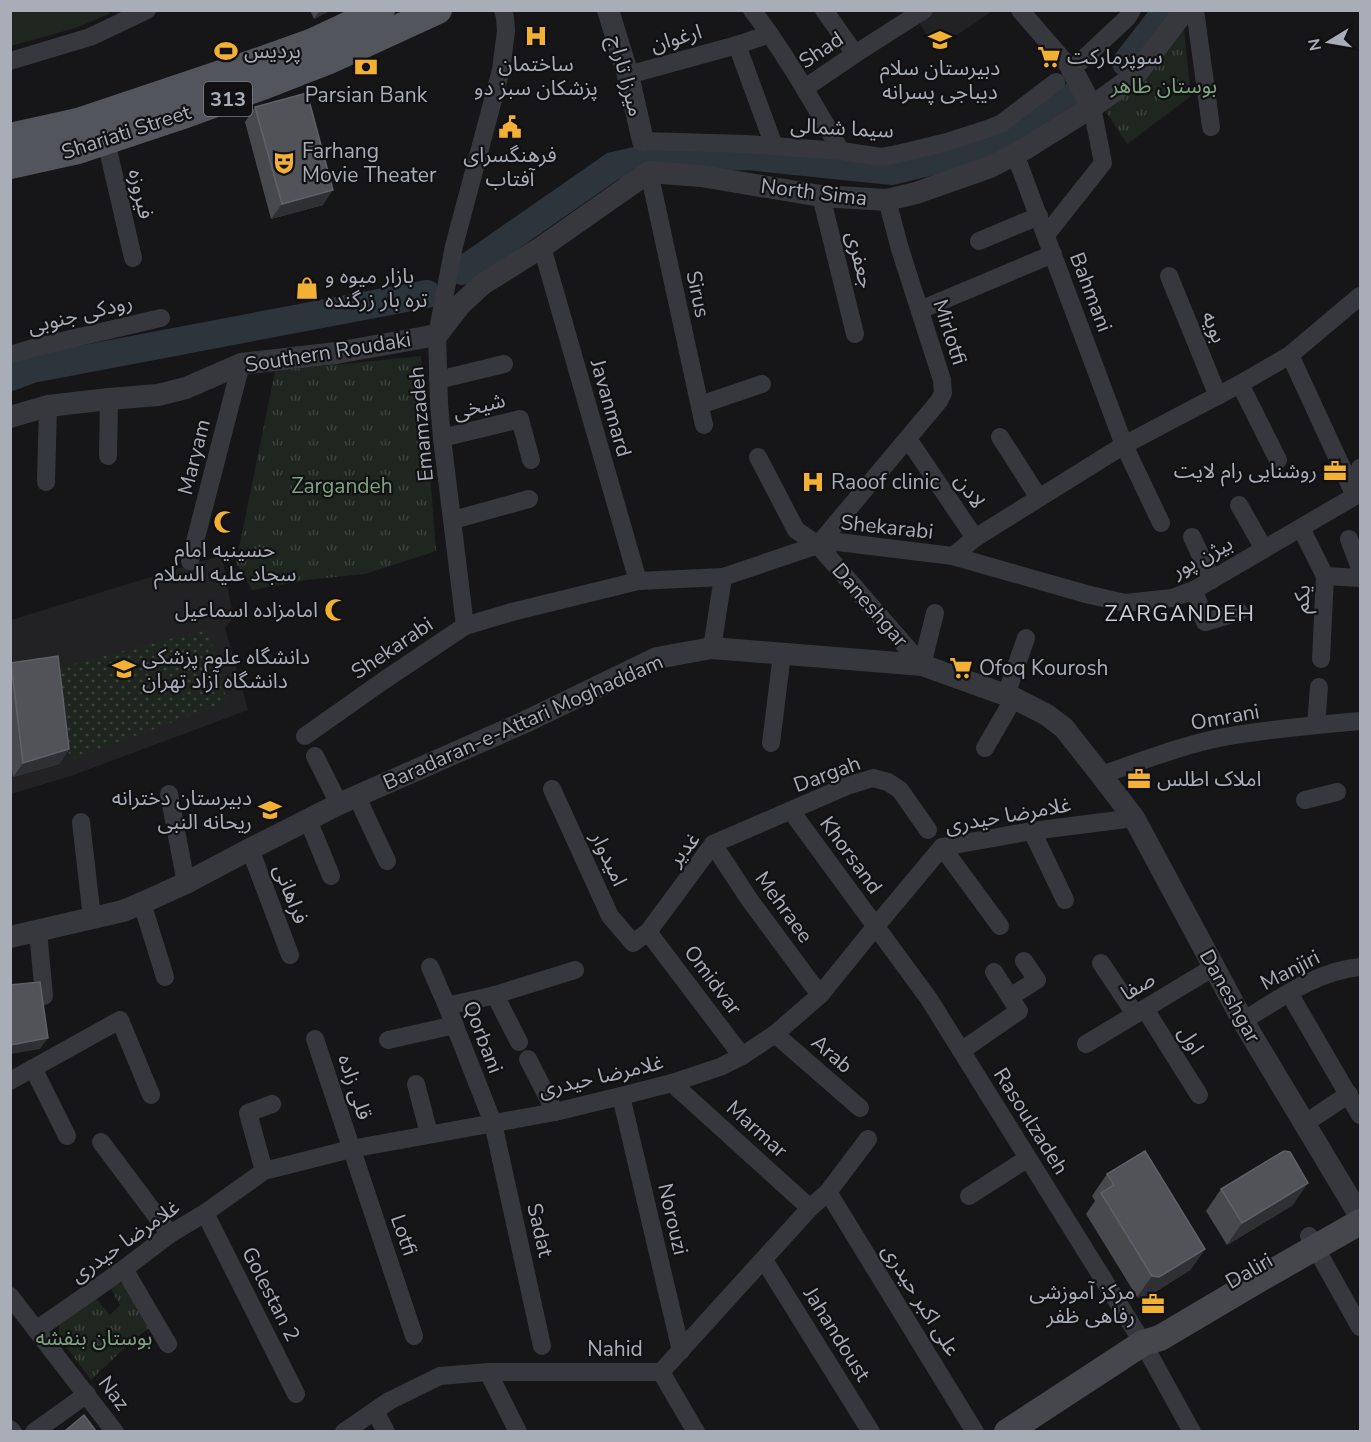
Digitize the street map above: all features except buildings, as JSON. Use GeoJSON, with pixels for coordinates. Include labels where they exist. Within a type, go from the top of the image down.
{"type":"FeatureCollection","features":[{"type":"Feature","properties":{"kind":"main road","name":"Shariati Street"},"geometry":{"type":"LineString","coordinates":[[10,137],[78,122],[263,60],[313,42],[381,10]]}},
{"type":"Feature","properties":{"kind":"main road","name":"Shariati Street"},"geometry":{"type":"LineString","coordinates":[[10,165],[78,150],[265,86],[327,61],[438,10]]}},
{"type":"Feature","properties":{"kind":"main road","name":"Daliri"},"geometry":{"type":"LineString","coordinates":[[1007,1431],[1143,1343],[1160,1338],[1359,1213]]}},
{"type":"Feature","properties":{"kind":"street"},"geometry":{"type":"LineString","coordinates":[[10,61],[90,38],[147,10]]}},
{"type":"Feature","properties":{"kind":"street","name":"Emamzadeh"},"geometry":{"type":"LineString","coordinates":[[465,626],[442,438],[437,335],[454,246],[501,70],[506,31],[503,10]]}},
{"type":"Feature","properties":{"kind":"street","name":"میرزا تاراج"},"geometry":{"type":"LineString","coordinates":[[608,10],[628,75],[643,141]]}},
{"type":"Feature","properties":{"kind":"street"},"geometry":{"type":"LineString","coordinates":[[752,10],[805,88],[841,151]]}},
{"type":"Feature","properties":{"kind":"street"},"geometry":{"type":"LineString","coordinates":[[824,10],[855,54]]}},
{"type":"Feature","properties":{"kind":"street","name":"Shad"},"geometry":{"type":"LineString","coordinates":[[805,88],[924,10]]}},
{"type":"Feature","properties":{"kind":"street"},"geometry":{"type":"LineString","coordinates":[[1020,10],[1069,71],[1092,107],[1103,162],[1046,235]]}},
{"type":"Feature","properties":{"kind":"street","name":"سیما شمالی"},"geometry":{"type":"LineString","coordinates":[[643,141],[746,144],[841,151],[881,157],[903,154],[1002,123],[1069,71],[1132,10]]}},
{"type":"Feature","properties":{"kind":"street","name":"North Sima"},"geometry":{"type":"LineString","coordinates":[[649,172],[701,176],[820,196],[887,200],[916,193],[990,167],[1092,107],[1137,73],[1185,10]]}},
{"type":"Feature","properties":{"kind":"street"},"geometry":{"type":"LineString","coordinates":[[1195,10],[1212,127]]}},
{"type":"Feature","properties":{"kind":"street","name":"ارغوان"},"geometry":{"type":"LineString","coordinates":[[628,75],[770,34]]}},
{"type":"Feature","properties":{"kind":"street"},"geometry":{"type":"LineString","coordinates":[[738,45],[774,146]]}},
{"type":"Feature","properties":{"kind":"street","name":"فیروزه"},"geometry":{"type":"LineString","coordinates":[[106,141],[133,258]]}},
{"type":"Feature","properties":{"kind":"street","name":"Bahmani"},"geometry":{"type":"LineString","coordinates":[[1015,154],[1124,445],[1161,524]]}},
{"type":"Feature","properties":{"kind":"street"},"geometry":{"type":"LineString","coordinates":[[437,335],[460,305],[483,284],[542,247],[649,172]]}},
{"type":"Feature","properties":{"kind":"street","name":"Sirus"},"geometry":{"type":"LineString","coordinates":[[649,172],[704,425]]}},
{"type":"Feature","properties":{"kind":"street","name":"جعفری"},"geometry":{"type":"LineString","coordinates":[[820,196],[855,334]]}},
{"type":"Feature","properties":{"kind":"street","name":"Mirlotfi"},"geometry":{"type":"LineString","coordinates":[[818,545],[944,393],[887,200]]}},
{"type":"Feature","properties":{"kind":"street"},"geometry":{"type":"LineString","coordinates":[[979,241],[1039,216]]}},
{"type":"Feature","properties":{"kind":"street","name":"Javanmard"},"geometry":{"type":"LineString","coordinates":[[542,247],[638,581]]}},
{"type":"Feature","properties":{"kind":"street"},"geometry":{"type":"LineString","coordinates":[[920,310],[1053,254]]}},
{"type":"Feature","properties":{"kind":"street","name":"بویه"},"geometry":{"type":"LineString","coordinates":[[1169,276],[1218,396]]}},
{"type":"Feature","properties":{"kind":"street","name":"Shekarabi"},"geometry":{"type":"LineString","coordinates":[[305,736],[465,626],[512,612],[638,581],[723,577],[818,545],[838,542],[952,556],[975,538],[1124,445],[1290,355],[1360,296]]}},
{"type":"Feature","properties":{"kind":"street","name":"رودکی جنوبی"},"geometry":{"type":"LineString","coordinates":[[10,355],[161,318]]}},
{"type":"Feature","properties":{"kind":"street","name":"Southern Roudaki"},"geometry":{"type":"LineString","coordinates":[[10,417],[48,406],[158,395],[186,387],[241,364],[336,353],[437,335]]}},
{"type":"Feature","properties":{"kind":"street"},"geometry":{"type":"LineString","coordinates":[[1290,355],[1358,495]]}},
{"type":"Feature","properties":{"kind":"street","name":"Maryam"},"geometry":{"type":"LineString","coordinates":[[190,561],[241,364]]}},
{"type":"Feature","properties":{"kind":"street"},"geometry":{"type":"LineString","coordinates":[[438,380],[504,364]]}},
{"type":"Feature","properties":{"kind":"street"},"geometry":{"type":"LineString","coordinates":[[700,405],[762,384]]}},
{"type":"Feature","properties":{"kind":"street"},"geometry":{"type":"LineString","coordinates":[[1240,384],[1278,460]]}},
{"type":"Feature","properties":{"kind":"street"},"geometry":{"type":"LineString","coordinates":[[108,456],[109,399]]}},
{"type":"Feature","properties":{"kind":"street"},"geometry":{"type":"LineString","coordinates":[[46,482],[48,406]]}},
{"type":"Feature","properties":{"kind":"street","name":"شیخی"},"geometry":{"type":"LineString","coordinates":[[442,438],[520,419],[531,460]]}},
{"type":"Feature","properties":{"kind":"street"},"geometry":{"type":"LineString","coordinates":[[1000,437],[1039,498]]}},
{"type":"Feature","properties":{"kind":"street","name":"لادن"},"geometry":{"type":"LineString","coordinates":[[908,439],[975,538]]}},
{"type":"Feature","properties":{"kind":"street","name":"Daneshgar"},"geometry":{"type":"LineString","coordinates":[[758,457],[796,530],[818,545],[922,665]]}},
{"type":"Feature","properties":{"kind":"street"},"geometry":{"type":"LineString","coordinates":[[1358,495],[1360,468]]}},
{"type":"Feature","properties":{"kind":"street","name":"بیژن پور"},"geometry":{"type":"LineString","coordinates":[[952,556],[1125,603],[1172,598],[1194,590],[1358,495]]}},
{"type":"Feature","properties":{"kind":"street"},"geometry":{"type":"LineString","coordinates":[[453,520],[529,499]]}},
{"type":"Feature","properties":{"kind":"street"},"geometry":{"type":"LineString","coordinates":[[1239,505],[1264,549]]}},
{"type":"Feature","properties":{"kind":"street"},"geometry":{"type":"LineString","coordinates":[[1301,528],[1325,576]]}},
{"type":"Feature","properties":{"kind":"street"},"geometry":{"type":"LineString","coordinates":[[1192,537],[1212,580]]}},
{"type":"Feature","properties":{"kind":"street"},"geometry":{"type":"LineString","coordinates":[[1349,539],[1360,568]]}},
{"type":"Feature","properties":{"kind":"street","name":"یکم"},"geometry":{"type":"LineString","coordinates":[[1321,660],[1325,576],[1360,578]]}},
{"type":"Feature","properties":{"kind":"street"},"geometry":{"type":"LineString","coordinates":[[712,648],[723,577]]}},
{"type":"Feature","properties":{"kind":"street"},"geometry":{"type":"LineString","coordinates":[[1194,590],[1205,622],[1239,612]]}},
{"type":"Feature","properties":{"kind":"street"},"geometry":{"type":"LineString","coordinates":[[922,665],[935,613]]}},
{"type":"Feature","properties":{"kind":"street"},"geometry":{"type":"LineString","coordinates":[[984,748],[1010,696],[1026,638]]}},
{"type":"Feature","properties":{"kind":"street","name":"Baradaran-e-Attari Moghaddam"},"geometry":{"type":"LineString","coordinates":[[10,937],[123,911],[186,883],[348,800],[525,722],[657,658],[712,648],[922,665],[1010,696],[1047,715],[1064,728],[1101,774]]}},
{"type":"Feature","properties":{"kind":"street"},"geometry":{"type":"LineString","coordinates":[[771,743],[782,654]]}},
{"type":"Feature","properties":{"kind":"street"},"geometry":{"type":"LineString","coordinates":[[1316,725],[1319,687]]}},
{"type":"Feature","properties":{"kind":"street","name":"Omrani"},"geometry":{"type":"LineString","coordinates":[[1101,774],[1224,737],[1360,721]]}},
{"type":"Feature","properties":{"kind":"street"},"geometry":{"type":"LineString","coordinates":[[315,756],[348,800],[387,861]]}},
{"type":"Feature","properties":{"kind":"street","name":"Daneshgar"},"geometry":{"type":"LineString","coordinates":[[1101,774],[1134,818],[1243,1021],[1359,1213]]}},
{"type":"Feature","properties":{"kind":"street","name":"Dargah"},"geometry":{"type":"LineString","coordinates":[[791,811],[847,786],[873,778],[888,782],[900,790],[928,830]]}},
{"type":"Feature","properties":{"kind":"street","name":"امیدوار"},"geometry":{"type":"LineString","coordinates":[[552,789],[610,916],[640,937]]}},
{"type":"Feature","properties":{"kind":"street"},"geometry":{"type":"LineString","coordinates":[[1305,800],[1337,792]]}},
{"type":"Feature","properties":{"kind":"street"},"geometry":{"type":"LineString","coordinates":[[169,794],[186,883]]}},
{"type":"Feature","properties":{"kind":"street","name":"غدیر"},"geometry":{"type":"LineString","coordinates":[[640,937],[713,844],[791,811]]}},
{"type":"Feature","properties":{"kind":"street","name":"Khorsand"},"geometry":{"type":"LineString","coordinates":[[791,811],[876,926]]}},
{"type":"Feature","properties":{"kind":"street","name":"غلامرضا حیدری"},"geometry":{"type":"LineString","coordinates":[[36,1330],[170,1234],[205,1213],[264,1171],[351,1149],[555,1112],[672,1083],[720,1067],[742,1056],[775,1034],[820,995],[942,847],[1032,831],[1134,818]]}},
{"type":"Feature","properties":{"kind":"street"},"geometry":{"type":"LineString","coordinates":[[308,820],[331,876]]}},
{"type":"Feature","properties":{"kind":"street"},"geometry":{"type":"LineString","coordinates":[[81,822],[92,918]]}},
{"type":"Feature","properties":{"kind":"street"},"geometry":{"type":"LineString","coordinates":[[1032,831],[1065,900]]}},
{"type":"Feature","properties":{"kind":"street","name":"Mehraee"},"geometry":{"type":"LineString","coordinates":[[713,844],[749,899],[820,995]]}},
{"type":"Feature","properties":{"kind":"street"},"geometry":{"type":"LineString","coordinates":[[942,847],[1000,926]]}},
{"type":"Feature","properties":{"kind":"street","name":"فراهانی"},"geometry":{"type":"LineString","coordinates":[[250,849],[290,955]]}},
{"type":"Feature","properties":{"kind":"street"},"geometry":{"type":"LineString","coordinates":[[142,903],[165,977]]}},
{"type":"Feature","properties":{"kind":"street","name":"Rasoulzadeh"},"geometry":{"type":"LineString","coordinates":[[876,926],[929,999],[1143,1343],[1192,1431]]}},
{"type":"Feature","properties":{"kind":"street"},"geometry":{"type":"LineString","coordinates":[[38,931],[44,996]]}},
{"type":"Feature","properties":{"kind":"street","name":"Omidvar"},"geometry":{"type":"LineString","coordinates":[[640,937],[742,1056]]}},
{"type":"Feature","properties":{"kind":"street"},"geometry":{"type":"LineString","coordinates":[[1010,997],[1037,980],[1024,961]]}},
{"type":"Feature","properties":{"kind":"street","name":"اول"},"geometry":{"type":"LineString","coordinates":[[1101,963],[1140,1011],[1199,1095]]}},
{"type":"Feature","properties":{"kind":"street","name":"Qorbani"},"geometry":{"type":"LineString","coordinates":[[430,967],[493,1123]]}},
{"type":"Feature","properties":{"kind":"street","name":"صفا"},"geometry":{"type":"LineString","coordinates":[[1086,1044],[1214,967]]}},
{"type":"Feature","properties":{"kind":"street","name":"Manjiri"},"geometry":{"type":"LineString","coordinates":[[1243,1021],[1323,975],[1360,967]]}},
{"type":"Feature","properties":{"kind":"street"},"geometry":{"type":"LineString","coordinates":[[447,1006],[495,995],[575,970]]}},
{"type":"Feature","properties":{"kind":"street"},"geometry":{"type":"LineString","coordinates":[[961,1051],[1019,1011],[994,972]]}},
{"type":"Feature","properties":{"kind":"street"},"geometry":{"type":"LineString","coordinates":[[1289,993],[1360,1115]]}},
{"type":"Feature","properties":{"kind":"street"},"geometry":{"type":"LineString","coordinates":[[495,995],[519,1042]]}},
{"type":"Feature","properties":{"kind":"street"},"geometry":{"type":"LineString","coordinates":[[10,1081],[120,1020],[151,1095]]}},
{"type":"Feature","properties":{"kind":"street"},"geometry":{"type":"LineString","coordinates":[[388,1040],[455,1025]]}},
{"type":"Feature","properties":{"kind":"street","name":"Arab"},"geometry":{"type":"LineString","coordinates":[[775,1034],[860,1108]]}},
{"type":"Feature","properties":{"kind":"street","name":"قلی زاده"},"geometry":{"type":"LineString","coordinates":[[315,1039],[351,1149]]}},
{"type":"Feature","properties":{"kind":"street"},"geometry":{"type":"LineString","coordinates":[[528,1059],[555,1112]]}},
{"type":"Feature","properties":{"kind":"street"},"geometry":{"type":"LineString","coordinates":[[33,1068],[67,1136]]}},
{"type":"Feature","properties":{"kind":"street","name":"Marmar"},"geometry":{"type":"LineString","coordinates":[[672,1083],[810,1208]]}},
{"type":"Feature","properties":{"kind":"street"},"geometry":{"type":"LineString","coordinates":[[416,1084],[429,1134]]}},
{"type":"Feature","properties":{"kind":"street"},"geometry":{"type":"LineString","coordinates":[[1304,1124],[1349,1094]]}},
{"type":"Feature","properties":{"kind":"street","name":"Norouzi"},"geometry":{"type":"LineString","coordinates":[[621,1096],[681,1351]]}},
{"type":"Feature","properties":{"kind":"street"},"geometry":{"type":"LineString","coordinates":[[264,1171],[248,1113],[272,1104]]}},
{"type":"Feature","properties":{"kind":"street","name":"Sadat"},"geometry":{"type":"LineString","coordinates":[[493,1123],[542,1346]]}},
{"type":"Feature","properties":{"kind":"street","name":"Nahid"},"geometry":{"type":"LineString","coordinates":[[344,1431],[389,1401],[440,1376],[488,1372],[661,1372],[810,1208],[828,1192],[868,1138]]}},
{"type":"Feature","properties":{"kind":"street"},"geometry":{"type":"LineString","coordinates":[[101,1142],[170,1234]]}},
{"type":"Feature","properties":{"kind":"street","name":"Lotfi"},"geometry":{"type":"LineString","coordinates":[[351,1149],[414,1336]]}},
{"type":"Feature","properties":{"kind":"street"},"geometry":{"type":"LineString","coordinates":[[969,1196],[1028,1158]]}},
{"type":"Feature","properties":{"kind":"street","name":"علی اکبر حیدری"},"geometry":{"type":"LineString","coordinates":[[828,1192],[975,1431]]}},
{"type":"Feature","properties":{"kind":"street","name":"Golestan 2"},"geometry":{"type":"LineString","coordinates":[[205,1213],[296,1394]]}},
{"type":"Feature","properties":{"kind":"street"},"geometry":{"type":"LineString","coordinates":[[1312,1242],[1360,1327]]}},
{"type":"Feature","properties":{"kind":"street","name":"Jahandoust"},"geometry":{"type":"LineString","coordinates":[[764,1260],[871,1431]]}},
{"type":"Feature","properties":{"kind":"street"},"geometry":{"type":"LineString","coordinates":[[124,1269],[168,1344]]}},
{"type":"Feature","properties":{"kind":"street","name":"Naz"},"geometry":{"type":"LineString","coordinates":[[10,1296],[115,1431]]}},
{"type":"Feature","properties":{"kind":"street"},"geometry":{"type":"LineString","coordinates":[[488,1372],[519,1431]]}},
{"type":"Feature","properties":{"kind":"street"},"geometry":{"type":"LineString","coordinates":[[661,1372],[696,1431]]}},
{"type":"Feature","properties":{"kind":"street"},"geometry":{"type":"LineString","coordinates":[[34,1431],[87,1394]]}},
{"type":"Feature","properties":{"kind":"street"},"geometry":{"type":"LineString","coordinates":[[375,1412],[386,1431]]}},
{"type":"Feature","properties":{"kind":"shaded area","name":"دبیرستان سلام دیباجی پسرانه"},"geometry":{"type":"Polygon","coordinates":[[[933,11],[992,11],[935,50],[918,20],[933,11]]]}},
{"type":"Feature","properties":{"kind":"shaded area","name":"دانشگاه علوم پزشکی دانشگاه آزاد تهران"},"geometry":{"type":"Polygon","coordinates":[[[222,555],[233,618],[225,628],[248,710],[71,776],[11,794],[11,620],[222,555]]]}},
{"type":"Feature","properties":{"kind":"green space"},"geometry":{"type":"Polygon","coordinates":[[[11,10],[109,10],[109,14],[76,28],[11,46],[11,10]]]}},
{"type":"Feature","properties":{"kind":"green space","name":"بوستان طاهر"},"geometry":{"type":"Polygon","coordinates":[[[1184,30],[1191,96],[1127,144],[1106,112],[1184,30]]]}},
{"type":"Feature","properties":{"kind":"green space","name":"Zargandeh"},"geometry":{"type":"Polygon","coordinates":[[[421,356],[436,551],[365,574],[306,580],[252,590],[236,563],[275,371],[421,356]]]}},
{"type":"Feature","properties":{"kind":"green space"},"geometry":{"type":"Polygon","coordinates":[[[208,629],[227,702],[70,760],[55,669],[208,629]]]}},
{"type":"Feature","properties":{"kind":"green space","name":"بوستان بنفشه"},"geometry":{"type":"Polygon","coordinates":[[[123,1282],[152,1326],[133,1340],[91,1380],[59,1337],[59,1320],[96,1299],[110,1315],[120,1305],[111,1289],[123,1282]]]}},
{"type":"Feature","properties":{"kind":"waterway"},"geometry":{"type":"LineString","coordinates":[[1126,63],[1167,10]]}},
{"type":"Feature","properties":{"kind":"waterway"},"geometry":{"type":"LineString","coordinates":[[462,271],[613,166],[644,159],[747,156],[892,171],[1000,145],[1069,97]]}},
{"type":"Feature","properties":{"kind":"waterway"},"geometry":{"type":"LineString","coordinates":[[10,377],[32,369],[427,294]]}},
{"type":"Feature","properties":{"kind":"place","name":"ساختمان پزشکان سبز دو"},"geometry":{"type":"Point","coordinates":[536,36]}},
{"type":"Feature","properties":{"kind":"place","name":"دبیرستان سلام دیباجی پسرانه"},"geometry":{"type":"Point","coordinates":[940,40]}},
{"type":"Feature","properties":{"kind":"place","name":"پردیس"},"geometry":{"type":"Point","coordinates":[226,51]}},
{"type":"Feature","properties":{"kind":"place","name":"سوپرمارکت"},"geometry":{"type":"Point","coordinates":[1049,57]}},
{"type":"Feature","properties":{"kind":"place","name":"Parsian Bank"},"geometry":{"type":"Point","coordinates":[366,67]}},
{"type":"Feature","properties":{"kind":"place","name":"فرهنگسرای آفتاب"},"geometry":{"type":"Point","coordinates":[510,127]}},
{"type":"Feature","properties":{"kind":"place","name":"Farhang Movie Theater"},"geometry":{"type":"Point","coordinates":[284,163]}},
{"type":"Feature","properties":{"kind":"place","name":"بازار میوه و تره بار زرگنده"},"geometry":{"type":"Point","coordinates":[307,288]}},
{"type":"Feature","properties":{"kind":"place","name":"روشنایی رام لایت"},"geometry":{"type":"Point","coordinates":[1335,471]}},
{"type":"Feature","properties":{"kind":"place","name":"Raoof clinic"},"geometry":{"type":"Point","coordinates":[813,482]}},
{"type":"Feature","properties":{"kind":"place","name":"حسینیه امام سجاد علیه السلام"},"geometry":{"type":"Point","coordinates":[225,522]}},
{"type":"Feature","properties":{"kind":"place","name":"امامزاده اسماعیل"},"geometry":{"type":"Point","coordinates":[336,610]}},
{"type":"Feature","properties":{"kind":"place","name":"Ofoq Kourosh"},"geometry":{"type":"Point","coordinates":[961,668]}},
{"type":"Feature","properties":{"kind":"place","name":"دانشگاه علوم پزشکی دانشگاه آزاد تهران"},"geometry":{"type":"Point","coordinates":[124,669]}},
{"type":"Feature","properties":{"kind":"place","name":"املاک اطلس"},"geometry":{"type":"Point","coordinates":[1139,779]}},
{"type":"Feature","properties":{"kind":"place","name":"دبیرستان دخترانه ریحانه النبی"},"geometry":{"type":"Point","coordinates":[270,810]}},
{"type":"Feature","properties":{"kind":"place","name":"مرکز آموزشی رفاهی ظفر"},"geometry":{"type":"Point","coordinates":[1153,1304]}},
{"type":"Feature","properties":{"kind":"district","name":"ZARGANDEH"},"geometry":{"type":"Point","coordinates":[1180,613]}}]}
